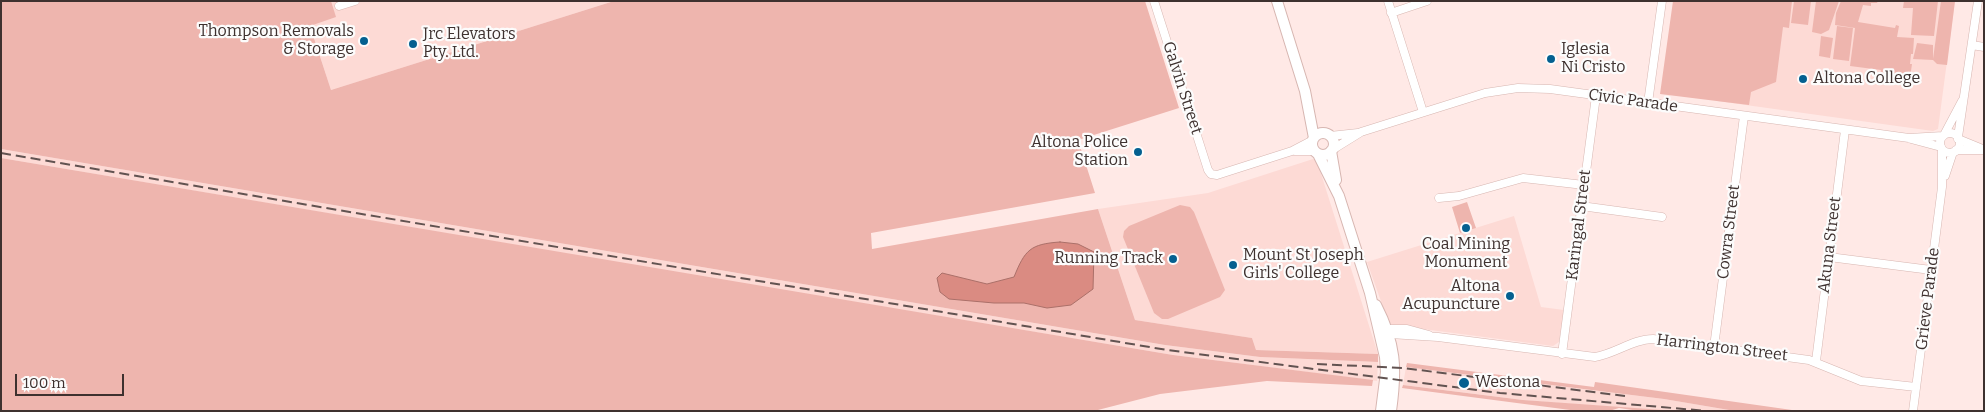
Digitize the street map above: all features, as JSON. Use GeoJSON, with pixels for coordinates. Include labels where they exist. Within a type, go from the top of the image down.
{"type":"FeatureCollection","features":[{"type":"Feature","properties":{"kind":"main road"},"geometry":{"type":"LineString","coordinates":[[1277,1],[1305,91],[1320,125],[1334,144],[1331,151],[1339,196],[1370,293],[1385,332],[1396,372],[1391,411]]}},
{"type":"Feature","properties":{"kind":"main road"},"geometry":{"type":"LineString","coordinates":[[1305,91],[1314,139],[1312,146],[1317,152],[1339,196]]}},
{"type":"Feature","properties":{"kind":"main road"},"geometry":{"type":"LineString","coordinates":[[1314,139],[1320,134],[1329,135]]}},
{"type":"Feature","properties":{"kind":"main road"},"geometry":{"type":"LineString","coordinates":[[1317,152],[1325,154],[1331,151]]}},
{"type":"Feature","properties":{"kind":"main road"},"geometry":{"type":"LineString","coordinates":[[1381,411],[1385,366],[1385,332]]}},
{"type":"Feature","properties":{"kind":"street"},"geometry":{"type":"LineString","coordinates":[[339,6],[355,1]]}},
{"type":"Feature","properties":{"kind":"street","name":"Galvin Street"},"geometry":{"type":"LineString","coordinates":[[1154,1],[1208,170],[1211,174],[1218,174],[1292,150]]}},
{"type":"Feature","properties":{"kind":"street"},"geometry":{"type":"LineString","coordinates":[[1388,1],[1423,112]]}},
{"type":"Feature","properties":{"kind":"street"},"geometry":{"type":"LineString","coordinates":[[1391,13],[1427,1]]}},
{"type":"Feature","properties":{"kind":"street"},"geometry":{"type":"LineString","coordinates":[[1648,103],[1662,1]]}},
{"type":"Feature","properties":{"kind":"street"},"geometry":{"type":"LineString","coordinates":[[1954,151],[1959,145],[1958,138],[1978,1]]}},
{"type":"Feature","properties":{"kind":"street"},"geometry":{"type":"LineString","coordinates":[[1972,45],[1984,47]]}},
{"type":"Feature","properties":{"kind":"street","name":"Civic Parade"},"geometry":{"type":"LineString","coordinates":[[1329,135],[1361,132],[1476,95],[1507,88],[1543,88],[1909,138],[1943,136]]}},
{"type":"Feature","properties":{"kind":"street","name":"Karingal Street"},"geometry":{"type":"LineString","coordinates":[[1562,354],[1596,96]]}},
{"type":"Feature","properties":{"kind":"street"},"geometry":{"type":"LineString","coordinates":[[1964,97],[1943,136],[1941,148],[1947,152],[1984,150]]}},
{"type":"Feature","properties":{"kind":"street","name":"Cowra Street"},"geometry":{"type":"LineString","coordinates":[[1714,347],[1744,116]]}},
{"type":"Feature","properties":{"kind":"street","name":"Akuna Street"},"geometry":{"type":"LineString","coordinates":[[1816,361],[1845,130]]}},
{"type":"Feature","properties":{"kind":"street","name":"Civic Parade"},"geometry":{"type":"LineString","coordinates":[[1331,151],[1361,132]]}},
{"type":"Feature","properties":{"kind":"street"},"geometry":{"type":"LineString","coordinates":[[1943,136],[1953,134],[1984,150]]}},
{"type":"Feature","properties":{"kind":"street","name":"Civic Parade"},"geometry":{"type":"LineString","coordinates":[[1909,138],[1918,143],[1941,148]]}},
{"type":"Feature","properties":{"kind":"street"},"geometry":{"type":"LineString","coordinates":[[1292,150],[1314,139]]}},
{"type":"Feature","properties":{"kind":"street","name":"Grieve Parade"},"geometry":{"type":"LineString","coordinates":[[1913,411],[1942,187],[1941,148]]}},
{"type":"Feature","properties":{"kind":"street"},"geometry":{"type":"LineString","coordinates":[[1292,150],[1317,152]]}},
{"type":"Feature","properties":{"kind":"street","name":"Grieve Parade"},"geometry":{"type":"LineString","coordinates":[[1942,187],[1954,151]]}},
{"type":"Feature","properties":{"kind":"street"},"geometry":{"type":"LineString","coordinates":[[1439,198],[1459,196],[1523,178],[1584,185]]}},
{"type":"Feature","properties":{"kind":"street"},"geometry":{"type":"LineString","coordinates":[[1581,206],[1662,217]]}},
{"type":"Feature","properties":{"kind":"street"},"geometry":{"type":"LineString","coordinates":[[1829,257],[1931,270]]}},
{"type":"Feature","properties":{"kind":"street","name":"Harrington Street"},"geometry":{"type":"LineString","coordinates":[[1385,332],[1416,330],[1438,338],[1562,354],[1601,356],[1649,339],[1816,361],[1862,381],[1916,387]]}},
{"type":"Feature","properties":{"kind":"shaded area"},"geometry":{"type":"Polygon","coordinates":[[[1,1],[331,1],[336,17],[310,26],[331,90],[614,1],[1145,1],[1179,108],[1078,140],[1095,193],[871,233],[872,249],[1098,209],[1135,320],[1252,338],[1256,350],[1378,354],[1378,362],[1260,357],[1165,345],[1,149],[1,1]]]}},
{"type":"Feature","properties":{"kind":"shaded area"},"geometry":{"type":"Polygon","coordinates":[[[331,1],[614,1],[331,90],[310,25],[335,17],[331,1]]]}},
{"type":"Feature","properties":{"kind":"shaded area","name":"Altona College"},"geometry":{"type":"Polygon","coordinates":[[[1673,1],[1955,1],[1938,129],[1933,131],[1717,101],[1673,1]]]}},
{"type":"Feature","properties":{"kind":"shaded area"},"geometry":{"type":"Polygon","coordinates":[[[1673,1],[1792,1],[1789,28],[1783,27],[1776,82],[1751,92],[1749,105],[1660,94],[1673,1]]]}},
{"type":"Feature","properties":{"kind":"shaded area"},"geometry":{"type":"Polygon","coordinates":[[[1794,1],[1811,1],[1808,25],[1791,23],[1794,1]]]}},
{"type":"Feature","properties":{"kind":"shaded area"},"geometry":{"type":"Polygon","coordinates":[[[1816,1],[1839,1],[1829,30],[1821,34],[1812,32],[1816,1]]]}},
{"type":"Feature","properties":{"kind":"shaded area"},"geometry":{"type":"Polygon","coordinates":[[[1841,1],[1878,1],[1877,3],[1871,3],[1871,6],[1863,5],[1858,22],[1895,28],[1896,25],[1899,26],[1897,37],[1914,38],[1910,78],[1880,74],[1881,70],[1850,66],[1855,28],[1835,25],[1836,13],[1841,1]]]}},
{"type":"Feature","properties":{"kind":"shaded area"},"geometry":{"type":"Polygon","coordinates":[[[1904,1],[1938,1],[1934,36],[1911,35],[1913,8],[1903,8],[1904,1]]]}},
{"type":"Feature","properties":{"kind":"shaded area"},"geometry":{"type":"Polygon","coordinates":[[[1941,1],[1955,1],[1947,65],[1937,64],[1933,60],[1913,59],[1917,43],[1933,45],[1933,59],[1941,1]]]}},
{"type":"Feature","properties":{"kind":"shaded area"},"geometry":{"type":"Polygon","coordinates":[[[1837,26],[1853,28],[1849,61],[1833,59],[1837,26]]]}},
{"type":"Feature","properties":{"kind":"shaded area"},"geometry":{"type":"Polygon","coordinates":[[[1821,36],[1833,38],[1830,58],[1819,56],[1821,36]]]}},
{"type":"Feature","properties":{"kind":"shaded area"},"geometry":{"type":"Polygon","coordinates":[[[1,149],[1165,345],[1260,357],[1378,362],[1377,381],[1173,355],[704,277],[1,158],[1,149]]]}},
{"type":"Feature","properties":{"kind":"shaded area"},"geometry":{"type":"Polygon","coordinates":[[[1,158],[1173,355],[1373,380],[1372,386],[1267,381],[1160,394],[1094,411],[1,411],[1,158]]]}},
{"type":"Feature","properties":{"kind":"shaded area","name":"Mount St Joseph Girls' College"},"geometry":{"type":"Polygon","coordinates":[[[1313,159],[1317,161],[1378,354],[1256,350],[1252,338],[1135,320],[1098,209],[1208,193],[1313,159]]]}},
{"type":"Feature","properties":{"kind":"shaded area"},"geometry":{"type":"Polygon","coordinates":[[[1467,202],[1476,228],[1460,233],[1452,207],[1467,202]]]}},
{"type":"Feature","properties":{"kind":"shaded area","name":"Running Track"},"geometry":{"type":"Polygon","coordinates":[[[1180,205],[1190,207],[1194,212],[1225,290],[1220,297],[1168,319],[1162,319],[1154,313],[1123,237],[1124,231],[1129,226],[1180,205]]]}},
{"type":"Feature","properties":{"kind":"shaded area"},"geometry":{"type":"Polygon","coordinates":[[[1514,216],[1541,307],[1564,310],[1559,342],[1553,346],[1392,325],[1388,321],[1367,262],[1514,216]]]}},
{"type":"Feature","properties":{"kind":"shaded area"},"geometry":{"type":"Polygon","coordinates":[[[1060,242],[1078,244],[1094,252],[1093,289],[1071,305],[1047,308],[1024,303],[994,303],[949,299],[940,292],[937,278],[942,273],[987,284],[1014,277],[1022,260],[1030,250],[1042,245],[1060,242]]]}},
{"type":"Feature","properties":{"kind":"shaded area"},"geometry":{"type":"Polygon","coordinates":[[[1407,363],[1594,387],[1595,382],[1799,411],[1735,411],[1664,399],[1406,367],[1407,363]]]}},
{"type":"Feature","properties":{"kind":"shaded area"},"geometry":{"type":"Polygon","coordinates":[[[1406,367],[1664,399],[1735,411],[1677,411],[1595,406],[1523,400],[1403,385],[1406,367]]]}},
{"type":"Feature","properties":{"kind":"shaded area"},"geometry":{"type":"Polygon","coordinates":[[[1403,385],[1523,400],[1677,411],[1639,411],[1619,408],[1609,411],[1578,411],[1402,388],[1403,385]]]}},
{"type":"Feature","properties":{"kind":"railway"},"geometry":{"type":"LineString","coordinates":[[1,153],[1167,350],[1500,393],[1707,411]]}},
{"type":"Feature","properties":{"kind":"railway"},"geometry":{"type":"LineString","coordinates":[[1317,364],[1403,368],[1625,396]]}},
{"type":"Feature","properties":{"kind":"place","name":"Thompson Removals & Storage"},"geometry":{"type":"Point","coordinates":[364,41]}},
{"type":"Feature","properties":{"kind":"place","name":"Jrc Elevators Pty. Ltd."},"geometry":{"type":"Point","coordinates":[413,44]}},
{"type":"Feature","properties":{"kind":"place","name":"Iglesia Ni Cristo"},"geometry":{"type":"Point","coordinates":[1551,59]}},
{"type":"Feature","properties":{"kind":"place","name":"Altona College"},"geometry":{"type":"Point","coordinates":[1803,79]}},
{"type":"Feature","properties":{"kind":"place","name":"Altona Police Station"},"geometry":{"type":"Point","coordinates":[1138,152]}},
{"type":"Feature","properties":{"kind":"place","name":"Coal Mining Monument"},"geometry":{"type":"Point","coordinates":[1466,228]}},
{"type":"Feature","properties":{"kind":"place","name":"Running Track"},"geometry":{"type":"Point","coordinates":[1173,259]}},
{"type":"Feature","properties":{"kind":"place","name":"Mount St Joseph Girls' College"},"geometry":{"type":"Point","coordinates":[1233,265]}},
{"type":"Feature","properties":{"kind":"place","name":"Altona Acupuncture"},"geometry":{"type":"Point","coordinates":[1510,296]}},
{"type":"Feature","properties":{"kind":"place","name":"Westona"},"geometry":{"type":"Point","coordinates":[1464,383]}}]}
